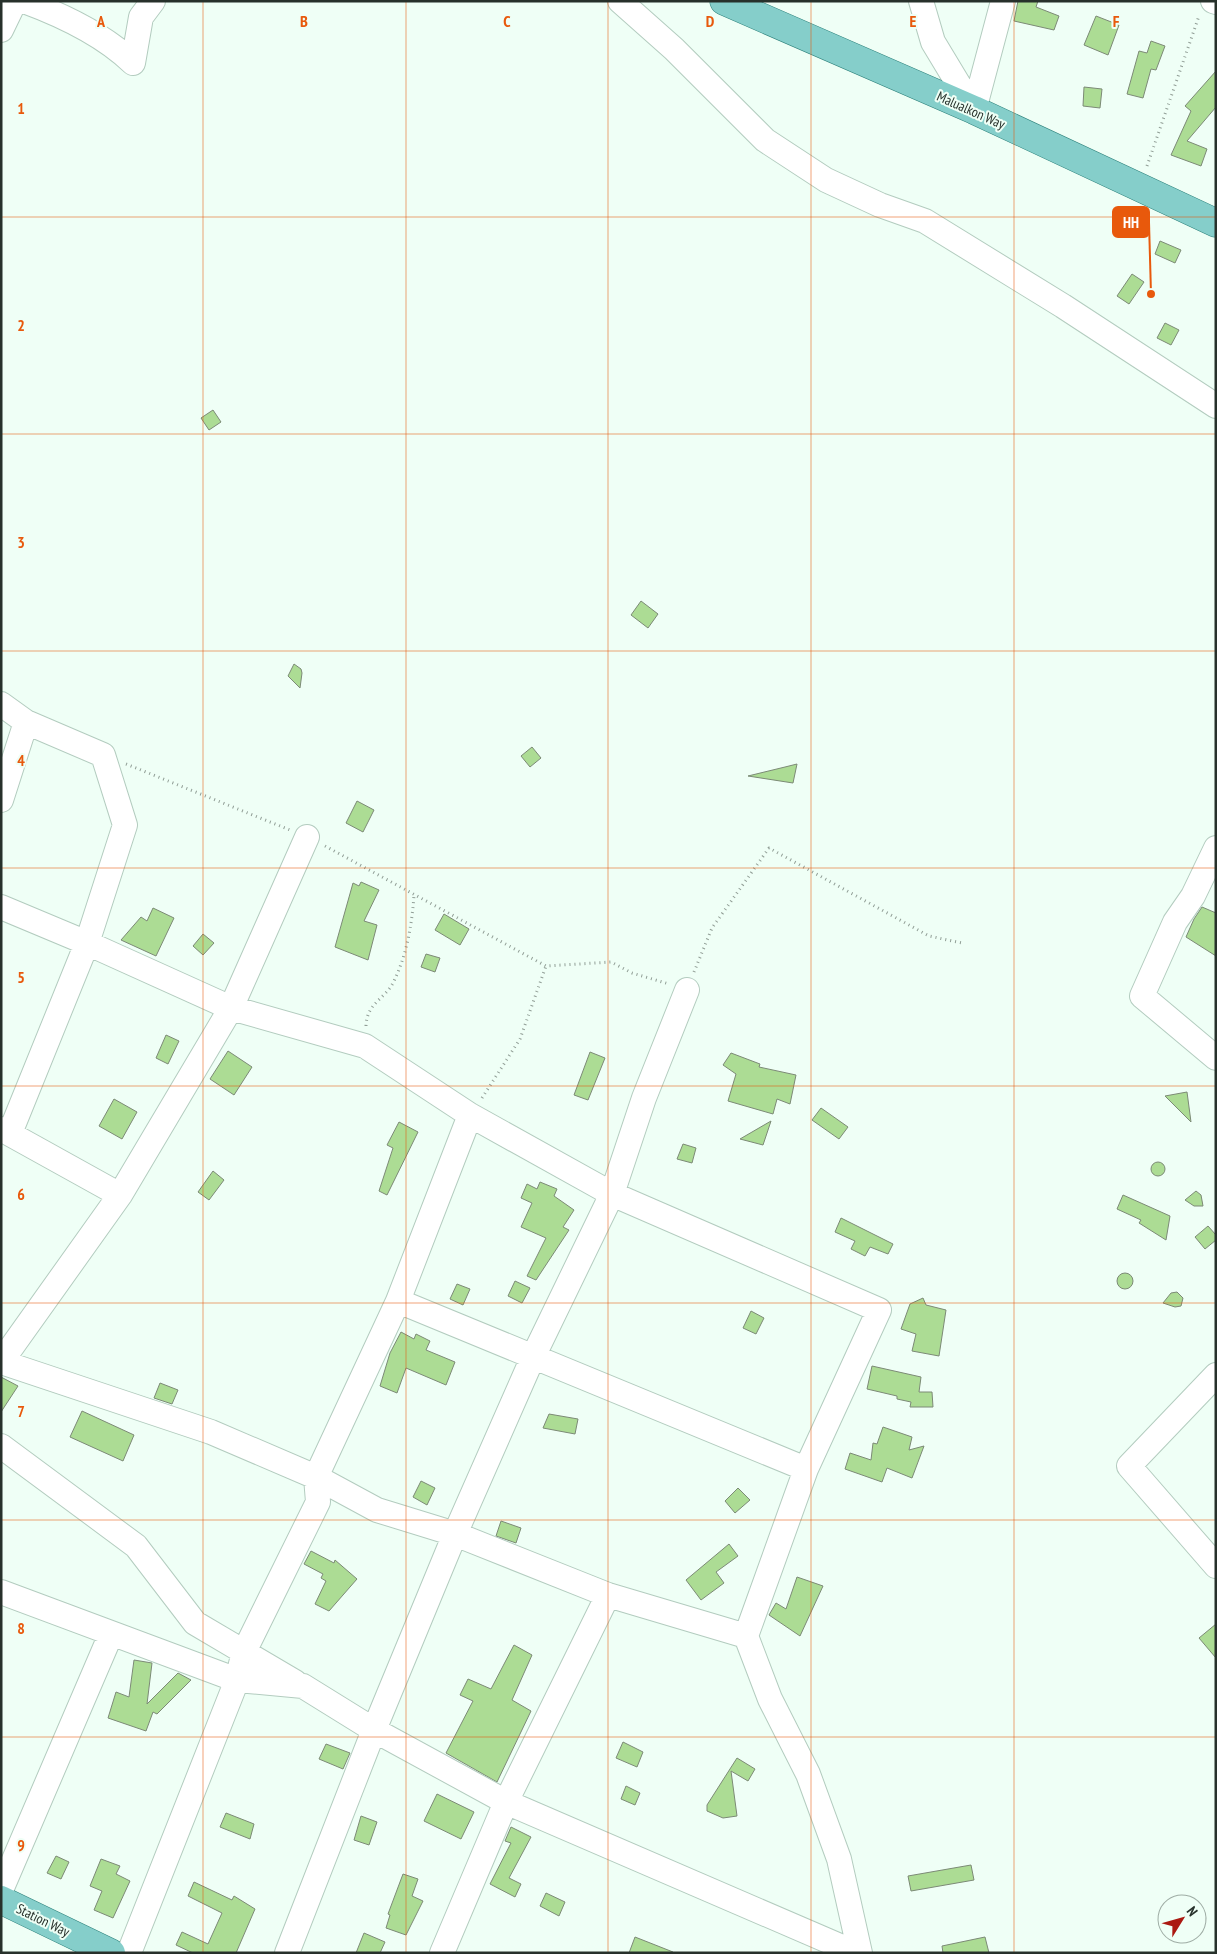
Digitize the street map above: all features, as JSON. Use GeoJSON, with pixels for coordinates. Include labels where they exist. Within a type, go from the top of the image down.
{"type":"FeatureCollection","features":[{"type":"Feature","properties":{"kind":"main road","name":"Malualkon Way"},"geometry":{"type":"LineString","coordinates":[[724,1],[974,110],[1216,223]]}},
{"type":"Feature","properties":{"kind":"main road","name":"Station Way"},"geometry":{"type":"LineString","coordinates":[[1,1900],[111,1953]]}},
{"type":"Feature","properties":{"kind":"street"},"geometry":{"type":"LineString","coordinates":[[1,30],[15,1]]}},
{"type":"Feature","properties":{"kind":"street"},"geometry":{"type":"LineString","coordinates":[[24,1],[51,11],[86,30],[122,52],[133,63],[141,17],[153,1]]}},
{"type":"Feature","properties":{"kind":"street"},"geometry":{"type":"LineString","coordinates":[[620,1],[674,49],[765,140],[826,180],[880,205],[925,221],[1063,306],[1216,406]]}},
{"type":"Feature","properties":{"kind":"street"},"geometry":{"type":"LineString","coordinates":[[921,1],[933,42],[974,110]]}},
{"type":"Feature","properties":{"kind":"street"},"geometry":{"type":"LineString","coordinates":[[974,110],[1003,1]]}},
{"type":"Feature","properties":{"kind":"street"},"geometry":{"type":"LineString","coordinates":[[1,704],[26,722],[102,755],[124,825],[87,943],[5,1131],[120,1195]]}},
{"type":"Feature","properties":{"kind":"street"},"geometry":{"type":"LineString","coordinates":[[1,800],[26,722]]}},
{"type":"Feature","properties":{"kind":"street"},"geometry":{"type":"LineString","coordinates":[[307,837],[231,1008],[120,1195],[1,1362],[211,1432],[316,1477],[377,1510],[455,1534],[608,1595],[746,1636]]}},
{"type":"Feature","properties":{"kind":"street"},"geometry":{"type":"LineString","coordinates":[[1216,848],[1193,896],[1175,922],[1142,996],[1216,1058]]}},
{"type":"Feature","properties":{"kind":"street"},"geometry":{"type":"LineString","coordinates":[[1,907],[87,943],[231,1008],[364,1046],[470,1115],[612,1194],[879,1310],[806,1469],[746,1636],[770,1699],[808,1774],[839,1859],[860,1953]]}},
{"type":"Feature","properties":{"kind":"street"},"geometry":{"type":"LineString","coordinates":[[287,1953],[374,1730],[455,1534],[533,1356],[612,1194],[644,1098],[687,990]]}},
{"type":"Feature","properties":{"kind":"street"},"geometry":{"type":"LineString","coordinates":[[129,1953],[237,1680],[244,1652],[318,1502],[316,1477],[398,1301],[470,1115]]}},
{"type":"Feature","properties":{"kind":"street"},"geometry":{"type":"LineString","coordinates":[[398,1301],[806,1469]]}},
{"type":"Feature","properties":{"kind":"street"},"geometry":{"type":"LineString","coordinates":[[1216,1375],[1129,1466],[1216,1566]]}},
{"type":"Feature","properties":{"kind":"street"},"geometry":{"type":"LineString","coordinates":[[1,1446],[136,1546],[195,1623],[374,1730],[506,1802],[856,1953]]}},
{"type":"Feature","properties":{"kind":"street"},"geometry":{"type":"LineString","coordinates":[[1,1592],[237,1680],[303,1686]]}},
{"type":"Feature","properties":{"kind":"street"},"geometry":{"type":"LineString","coordinates":[[442,1953],[506,1802],[608,1595]]}},
{"type":"Feature","properties":{"kind":"street"},"geometry":{"type":"LineString","coordinates":[[1,1890],[111,1634]]}},
{"type":"Feature","properties":{"kind":"path"},"geometry":{"type":"LineString","coordinates":[[1140,188],[1210,5]]}},
{"type":"Feature","properties":{"kind":"path"},"geometry":{"type":"LineString","coordinates":[[102,755],[307,837],[546,966],[611,962],[632,973],[687,990],[712,928],[770,848],[929,936],[962,943]]}},
{"type":"Feature","properties":{"kind":"path"},"geometry":{"type":"LineString","coordinates":[[364,1046],[366,1013],[393,982],[412,928],[414,895]]}},
{"type":"Feature","properties":{"kind":"path"},"geometry":{"type":"LineString","coordinates":[[470,1115],[520,1039],[546,966]]}},
{"type":"Feature","properties":{"kind":"building"},"geometry":{"type":"Polygon","coordinates":[[[1018,1],[1038,1],[1036,7],[1059,16],[1054,30],[1014,21],[1018,1]]]}},
{"type":"Feature","properties":{"kind":"building"},"geometry":{"type":"Polygon","coordinates":[[[1096,16],[1119,25],[1108,55],[1084,45],[1096,16]]]}},
{"type":"Feature","properties":{"kind":"building"},"geometry":{"type":"Polygon","coordinates":[[[1151,41],[1165,46],[1156,70],[1151,69],[1143,98],[1127,94],[1139,51],[1147,53],[1151,41]]]}},
{"type":"Feature","properties":{"kind":"building"},"geometry":{"type":"Polygon","coordinates":[[[1216,71],[1216,107],[1187,141],[1207,149],[1201,166],[1171,155],[1191,111],[1185,106],[1216,71]]]}},
{"type":"Feature","properties":{"kind":"building"},"geometry":{"type":"Polygon","coordinates":[[[1084,87],[1102,89],[1100,108],[1083,106],[1084,87]]]}},
{"type":"Feature","properties":{"kind":"building"},"geometry":{"type":"Polygon","coordinates":[[[1160,241],[1181,250],[1175,263],[1155,254],[1160,241]]]}},
{"type":"Feature","properties":{"kind":"building"},"geometry":{"type":"Polygon","coordinates":[[[1132,274],[1144,282],[1129,304],[1117,296],[1132,274]]]}},
{"type":"Feature","properties":{"kind":"building"},"geometry":{"type":"Polygon","coordinates":[[[1165,323],[1179,330],[1171,345],[1157,338],[1165,323]]]}},
{"type":"Feature","properties":{"kind":"building"},"geometry":{"type":"Polygon","coordinates":[[[213,410],[221,422],[209,430],[201,418],[213,410]]]}},
{"type":"Feature","properties":{"kind":"building"},"geometry":{"type":"Polygon","coordinates":[[[641,601],[658,614],[648,628],[631,615],[641,601]]]}},
{"type":"Feature","properties":{"kind":"building"},"geometry":{"type":"Polygon","coordinates":[[[294,664],[301,669],[302,673],[300,688],[288,676],[294,664]]]}},
{"type":"Feature","properties":{"kind":"building"},"geometry":{"type":"Polygon","coordinates":[[[532,747],[541,758],[530,767],[521,756],[532,747]]]}},
{"type":"Feature","properties":{"kind":"building"},"geometry":{"type":"Polygon","coordinates":[[[797,764],[793,783],[748,776],[785,767],[797,764]]]}},
{"type":"Feature","properties":{"kind":"building"},"geometry":{"type":"Polygon","coordinates":[[[357,801],[374,810],[363,832],[346,823],[357,801]]]}},
{"type":"Feature","properties":{"kind":"building"},"geometry":{"type":"Polygon","coordinates":[[[361,882],[379,890],[364,921],[377,925],[368,960],[335,947],[353,883],[359,886],[361,882]]]}},
{"type":"Feature","properties":{"kind":"building"},"geometry":{"type":"Polygon","coordinates":[[[1202,907],[1216,913],[1216,956],[1186,937],[1202,907]]]}},
{"type":"Feature","properties":{"kind":"building"},"geometry":{"type":"Polygon","coordinates":[[[153,908],[174,918],[156,956],[121,940],[141,917],[147,921],[153,908]]]}},
{"type":"Feature","properties":{"kind":"building"},"geometry":{"type":"Polygon","coordinates":[[[444,914],[469,929],[460,945],[435,930],[444,914]]]}},
{"type":"Feature","properties":{"kind":"building"},"geometry":{"type":"Polygon","coordinates":[[[203,934],[214,943],[203,955],[193,946],[203,934]]]}},
{"type":"Feature","properties":{"kind":"building"},"geometry":{"type":"Polygon","coordinates":[[[426,954],[440,958],[435,972],[421,967],[426,954]]]}},
{"type":"Feature","properties":{"kind":"building"},"geometry":{"type":"Polygon","coordinates":[[[166,1035],[179,1041],[168,1064],[156,1058],[166,1035]]]}},
{"type":"Feature","properties":{"kind":"building"},"geometry":{"type":"Polygon","coordinates":[[[228,1051],[252,1067],[234,1095],[210,1079],[228,1051]]]}},
{"type":"Feature","properties":{"kind":"building"},"geometry":{"type":"Polygon","coordinates":[[[590,1052],[605,1058],[588,1100],[574,1095],[590,1052]]]}},
{"type":"Feature","properties":{"kind":"building"},"geometry":{"type":"Polygon","coordinates":[[[731,1053],[760,1064],[759,1067],[796,1075],[790,1104],[777,1099],[773,1114],[728,1101],[736,1074],[723,1065],[731,1053]]]}},
{"type":"Feature","properties":{"kind":"building"},"geometry":{"type":"Polygon","coordinates":[[[1187,1092],[1191,1122],[1165,1096],[1187,1092]]]}},
{"type":"Feature","properties":{"kind":"building"},"geometry":{"type":"Polygon","coordinates":[[[114,1099],[137,1112],[122,1139],[99,1126],[114,1099]]]}},
{"type":"Feature","properties":{"kind":"building"},"geometry":{"type":"Polygon","coordinates":[[[821,1108],[848,1127],[839,1139],[812,1120],[821,1108]]]}},
{"type":"Feature","properties":{"kind":"building"},"geometry":{"type":"Polygon","coordinates":[[[771,1121],[763,1145],[740,1139],[771,1121]]]}},
{"type":"Feature","properties":{"kind":"building"},"geometry":{"type":"Polygon","coordinates":[[[399,1122],[418,1132],[387,1195],[379,1191],[393,1148],[387,1145],[399,1122]]]}},
{"type":"Feature","properties":{"kind":"building"},"geometry":{"type":"Polygon","coordinates":[[[683,1144],[696,1148],[692,1163],[677,1159],[683,1144]]]}},
{"type":"Feature","properties":{"kind":"building"},"geometry":{"type":"Polygon","coordinates":[[[1155,1162],[1161,1162],[1165,1169],[1161,1176],[1155,1176],[1151,1172],[1151,1166],[1155,1162]]]}},
{"type":"Feature","properties":{"kind":"building"},"geometry":{"type":"Polygon","coordinates":[[[213,1171],[224,1180],[209,1200],[198,1192],[213,1171]]]}},
{"type":"Feature","properties":{"kind":"building"},"geometry":{"type":"Polygon","coordinates":[[[540,1182],[557,1189],[554,1196],[574,1210],[563,1227],[569,1230],[536,1280],[527,1276],[546,1238],[521,1227],[532,1203],[521,1198],[527,1184],[537,1189],[540,1182]]]}},
{"type":"Feature","properties":{"kind":"building"},"geometry":{"type":"Polygon","coordinates":[[[1196,1191],[1201,1195],[1203,1206],[1194,1206],[1185,1200],[1196,1191]]]}},
{"type":"Feature","properties":{"kind":"building"},"geometry":{"type":"Polygon","coordinates":[[[1123,1195],[1170,1216],[1166,1240],[1139,1223],[1141,1220],[1117,1209],[1123,1195]]]}},
{"type":"Feature","properties":{"kind":"building"},"geometry":{"type":"Polygon","coordinates":[[[841,1218],[893,1244],[888,1254],[870,1247],[865,1256],[851,1249],[855,1241],[835,1232],[841,1218]]]}},
{"type":"Feature","properties":{"kind":"building"},"geometry":{"type":"Polygon","coordinates":[[[1208,1226],[1216,1235],[1216,1240],[1205,1249],[1195,1237],[1208,1226]]]}},
{"type":"Feature","properties":{"kind":"building"},"geometry":{"type":"Polygon","coordinates":[[[1125,1273],[1133,1281],[1125,1289],[1117,1281],[1125,1273]]]}},
{"type":"Feature","properties":{"kind":"building"},"geometry":{"type":"Polygon","coordinates":[[[515,1281],[530,1288],[522,1303],[508,1296],[515,1281]]]}},
{"type":"Feature","properties":{"kind":"building"},"geometry":{"type":"Polygon","coordinates":[[[457,1284],[470,1289],[463,1305],[450,1299],[457,1284]]]}},
{"type":"Feature","properties":{"kind":"building"},"geometry":{"type":"Polygon","coordinates":[[[1177,1292],[1183,1298],[1181,1306],[1175,1307],[1163,1303],[1171,1293],[1177,1292]]]}},
{"type":"Feature","properties":{"kind":"building"},"geometry":{"type":"Polygon","coordinates":[[[923,1298],[926,1305],[946,1310],[939,1356],[912,1351],[916,1334],[901,1329],[910,1304],[923,1298]]]}},
{"type":"Feature","properties":{"kind":"building"},"geometry":{"type":"Polygon","coordinates":[[[751,1311],[764,1318],[756,1334],[743,1328],[751,1311]]]}},
{"type":"Feature","properties":{"kind":"building"},"geometry":{"type":"Polygon","coordinates":[[[401,1332],[414,1339],[416,1334],[430,1341],[426,1350],[455,1362],[446,1385],[406,1368],[397,1393],[380,1386],[390,1353],[401,1332]]]}},
{"type":"Feature","properties":{"kind":"building"},"geometry":{"type":"Polygon","coordinates":[[[872,1366],[921,1377],[919,1392],[932,1392],[933,1407],[910,1407],[911,1402],[897,1399],[897,1396],[867,1389],[872,1366]]]}},
{"type":"Feature","properties":{"kind":"building"},"geometry":{"type":"Polygon","coordinates":[[[1,1377],[18,1386],[1,1412],[1,1377]]]}},
{"type":"Feature","properties":{"kind":"building"},"geometry":{"type":"Polygon","coordinates":[[[160,1383],[178,1390],[172,1404],[154,1398],[160,1383]]]}},
{"type":"Feature","properties":{"kind":"building"},"geometry":{"type":"Polygon","coordinates":[[[82,1411],[134,1435],[123,1461],[70,1437],[82,1411]]]}},
{"type":"Feature","properties":{"kind":"building"},"geometry":{"type":"Polygon","coordinates":[[[549,1414],[578,1419],[575,1434],[543,1428],[549,1414]]]}},
{"type":"Feature","properties":{"kind":"building"},"geometry":{"type":"Polygon","coordinates":[[[883,1427],[912,1437],[909,1450],[924,1446],[912,1478],[887,1468],[882,1482],[845,1469],[850,1453],[871,1460],[873,1443],[877,1444],[883,1427]]]}},
{"type":"Feature","properties":{"kind":"building"},"geometry":{"type":"Polygon","coordinates":[[[421,1481],[435,1488],[427,1505],[413,1497],[421,1481]]]}},
{"type":"Feature","properties":{"kind":"building"},"geometry":{"type":"Polygon","coordinates":[[[738,1488],[750,1500],[735,1513],[725,1501],[738,1488]]]}},
{"type":"Feature","properties":{"kind":"building"},"geometry":{"type":"Polygon","coordinates":[[[501,1521],[521,1528],[516,1543],[496,1536],[501,1521]]]}},
{"type":"Feature","properties":{"kind":"building"},"geometry":{"type":"Polygon","coordinates":[[[729,1544],[738,1556],[716,1572],[724,1583],[701,1600],[686,1580],[729,1544]]]}},
{"type":"Feature","properties":{"kind":"building"},"geometry":{"type":"Polygon","coordinates":[[[311,1551],[334,1563],[335,1560],[357,1579],[329,1611],[315,1604],[326,1581],[321,1578],[323,1574],[304,1564],[311,1551]]]}},
{"type":"Feature","properties":{"kind":"building"},"geometry":{"type":"Polygon","coordinates":[[[797,1577],[823,1586],[800,1636],[769,1615],[776,1603],[786,1609],[797,1577]]]}},
{"type":"Feature","properties":{"kind":"building"},"geometry":{"type":"Polygon","coordinates":[[[1216,1624],[1216,1658],[1199,1638],[1216,1624]]]}},
{"type":"Feature","properties":{"kind":"building"},"geometry":{"type":"Polygon","coordinates":[[[514,1645],[532,1655],[512,1700],[531,1711],[497,1782],[446,1753],[473,1701],[460,1695],[468,1679],[491,1689],[514,1645]]]}},
{"type":"Feature","properties":{"kind":"building"},"geometry":{"type":"Polygon","coordinates":[[[134,1660],[152,1663],[147,1704],[178,1673],[191,1680],[157,1714],[153,1712],[146,1731],[108,1718],[116,1692],[129,1697],[134,1660]]]}},
{"type":"Feature","properties":{"kind":"building"},"geometry":{"type":"Polygon","coordinates":[[[623,1742],[643,1752],[637,1767],[616,1758],[623,1742]]]}},
{"type":"Feature","properties":{"kind":"building"},"geometry":{"type":"Polygon","coordinates":[[[326,1744],[350,1753],[343,1769],[319,1759],[326,1744]]]}},
{"type":"Feature","properties":{"kind":"building"},"geometry":{"type":"Polygon","coordinates":[[[737,1758],[755,1769],[748,1781],[731,1771],[737,1816],[723,1818],[707,1811],[707,1805],[737,1758]]]}},
{"type":"Feature","properties":{"kind":"building"},"geometry":{"type":"Polygon","coordinates":[[[626,1786],[640,1793],[635,1805],[621,1799],[626,1786]]]}},
{"type":"Feature","properties":{"kind":"building"},"geometry":{"type":"Polygon","coordinates":[[[437,1794],[474,1812],[461,1839],[424,1821],[437,1794]]]}},
{"type":"Feature","properties":{"kind":"building"},"geometry":{"type":"Polygon","coordinates":[[[226,1813],[254,1824],[250,1839],[220,1827],[226,1813]]]}},
{"type":"Feature","properties":{"kind":"building"},"geometry":{"type":"Polygon","coordinates":[[[361,1816],[377,1822],[369,1845],[354,1840],[361,1816]]]}},
{"type":"Feature","properties":{"kind":"building"},"geometry":{"type":"Polygon","coordinates":[[[511,1827],[531,1837],[509,1878],[521,1884],[515,1897],[490,1884],[511,1843],[505,1841],[511,1827]]]}},
{"type":"Feature","properties":{"kind":"building"},"geometry":{"type":"Polygon","coordinates":[[[56,1856],[69,1862],[61,1879],[47,1873],[56,1856]]]}},
{"type":"Feature","properties":{"kind":"building"},"geometry":{"type":"Polygon","coordinates":[[[101,1859],[120,1866],[116,1874],[130,1881],[113,1918],[94,1910],[102,1891],[90,1886],[101,1859]]]}},
{"type":"Feature","properties":{"kind":"building"},"geometry":{"type":"Polygon","coordinates":[[[971,1865],[974,1880],[911,1891],[908,1876],[971,1865]]]}},
{"type":"Feature","properties":{"kind":"building"},"geometry":{"type":"Polygon","coordinates":[[[403,1874],[418,1879],[412,1896],[423,1901],[406,1935],[386,1928],[390,1915],[388,1914],[403,1874]]]}},
{"type":"Feature","properties":{"kind":"building"},"geometry":{"type":"Polygon","coordinates":[[[194,1882],[232,1900],[234,1896],[255,1909],[236,1953],[193,1953],[176,1945],[182,1932],[208,1944],[222,1913],[188,1896],[194,1882]]]}},
{"type":"Feature","properties":{"kind":"building"},"geometry":{"type":"Polygon","coordinates":[[[546,1893],[565,1902],[559,1916],[540,1906],[546,1893]]]}},
{"type":"Feature","properties":{"kind":"building"},"geometry":{"type":"Polygon","coordinates":[[[364,1933],[385,1942],[380,1953],[356,1953],[364,1933]]]}},
{"type":"Feature","properties":{"kind":"building"},"geometry":{"type":"Polygon","coordinates":[[[635,1937],[673,1952],[673,1953],[629,1953],[635,1937]]]}},
{"type":"Feature","properties":{"kind":"building"},"geometry":{"type":"Polygon","coordinates":[[[985,1937],[989,1953],[943,1953],[942,1946],[985,1937]]]}},
{"type":"Feature","properties":{"kind":"place","name":"HH"},"geometry":{"type":"Point","coordinates":[1151,294]}}]}
